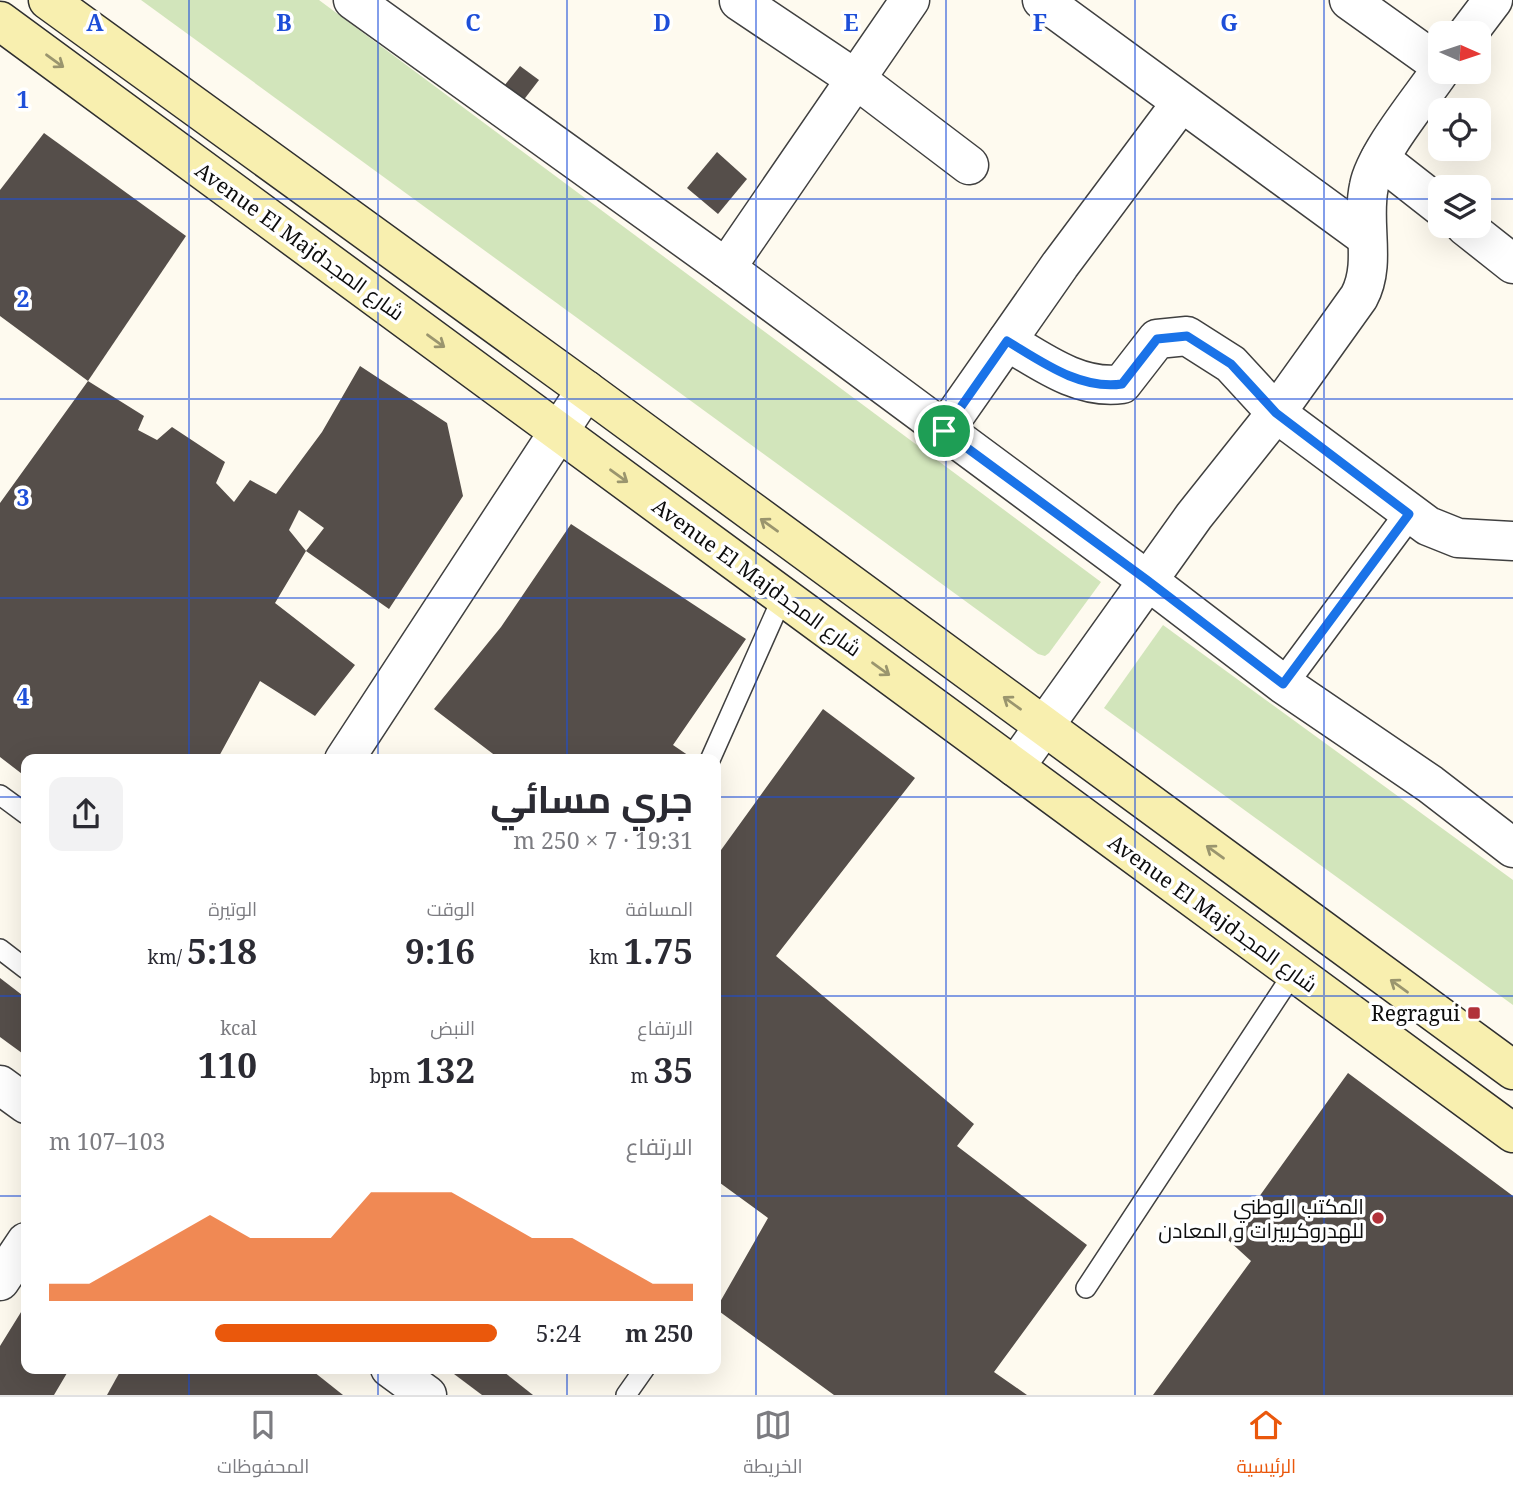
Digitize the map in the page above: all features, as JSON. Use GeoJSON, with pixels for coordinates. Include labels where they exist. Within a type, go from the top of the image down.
{"type":"FeatureCollection","features":[{"type":"Feature","properties":{"kind":"main road"},"geometry":{"type":"LineString","coordinates":[[48,0],[586,390],[1513,1070]]}},
{"type":"Feature","properties":{"kind":"main road","name":"Avenue El Majdشارع المجد"},"geometry":{"type":"LineString","coordinates":[[0,21],[1513,1133]]}},
{"type":"Feature","properties":{"kind":"main road"},"geometry":{"type":"LineString","coordinates":[[783,596],[810,555]]}},
{"type":"Feature","properties":{"kind":"street"},"geometry":{"type":"LineString","coordinates":[[726,268],[910,0]]}},
{"type":"Feature","properties":{"kind":"street"},"geometry":{"type":"LineString","coordinates":[[1042,0],[1366,237]]}},
{"type":"Feature","properties":{"kind":"street"},"geometry":{"type":"LineString","coordinates":[[1349,0],[1428,56]]}},
{"type":"Feature","properties":{"kind":"street"},"geometry":{"type":"LineString","coordinates":[[739,1],[857,80],[969,165]]}},
{"type":"Feature","properties":{"kind":"street"},"geometry":{"type":"LineString","coordinates":[[1482,21],[1499,6]]}},
{"type":"Feature","properties":{"kind":"street"},"geometry":{"type":"LineString","coordinates":[[375,7],[1283,684],[1430,784],[1513,848]]}},
{"type":"Feature","properties":{"kind":"street"},"geometry":{"type":"LineString","coordinates":[[1016,767],[1147,580],[1276,413],[1363,290],[1368,269],[1366,237],[1369,182],[1380,159],[1431,84]]}},
{"type":"Feature","properties":{"kind":"street"},"geometry":{"type":"LineString","coordinates":[[944,431],[1181,103]]}},
{"type":"Feature","properties":{"kind":"street"},"geometry":{"type":"LineString","coordinates":[[1380,159],[1428,197]]}},
{"type":"Feature","properties":{"kind":"street"},"geometry":{"type":"LineString","coordinates":[[1480,238],[1513,264]]}},
{"type":"Feature","properties":{"kind":"street"},"geometry":{"type":"LineString","coordinates":[[1007,341],[1059,372],[1103,386],[1122,384],[1157,339],[1187,336],[1231,364],[1276,413],[1409,514],[1458,538],[1513,541]]}},
{"type":"Feature","properties":{"kind":"street"},"geometry":{"type":"LineString","coordinates":[[348,754],[586,390]]}},
{"type":"Feature","properties":{"kind":"street"},"geometry":{"type":"LineString","coordinates":[[1283,684],[1409,514]]}},
{"type":"Feature","properties":{"kind":"street"},"geometry":{"type":"LineString","coordinates":[[0,1085],[21,1100]]}},
{"type":"Feature","properties":{"kind":"street"},"geometry":{"type":"LineString","coordinates":[[0,1281],[21,1250]]}},
{"type":"Feature","properties":{"kind":"street"},"geometry":{"type":"LineString","coordinates":[[398,1374],[427,1395]]}},
{"type":"Feature","properties":{"kind":"lane"},"geometry":{"type":"LineString","coordinates":[[713,754],[783,596]]}},
{"type":"Feature","properties":{"kind":"lane"},"geometry":{"type":"LineString","coordinates":[[0,795],[21,810]]}},
{"type":"Feature","properties":{"kind":"lane"},"geometry":{"type":"LineString","coordinates":[[0,949],[21,965]]}},
{"type":"Feature","properties":{"kind":"lane"},"geometry":{"type":"LineString","coordinates":[[1086,1288],[1294,972]]}},
{"type":"Feature","properties":{"kind":"lane"},"geometry":{"type":"LineString","coordinates":[[626,1395],[641,1374]]}},
{"type":"Feature","properties":{"kind":"green space"},"geometry":{"type":"Polygon","coordinates":[[[141,0],[319,0],[1101,582],[1049,653],[1045,656],[1038,654],[141,0]]]}},
{"type":"Feature","properties":{"kind":"green space"},"geometry":{"type":"Polygon","coordinates":[[[1163,625],[1513,880],[1513,1005],[1104,708],[1163,625]]]}},
{"type":"Feature","properties":{"kind":"building"},"geometry":{"type":"Polygon","coordinates":[[[520,66],[539,80],[519,106],[500,91],[520,66]]]}},
{"type":"Feature","properties":{"kind":"building"},"geometry":{"type":"Polygon","coordinates":[[[44,133],[186,236],[88,381],[0,316],[0,190],[44,133]]]}},
{"type":"Feature","properties":{"kind":"building"},"geometry":{"type":"Polygon","coordinates":[[[717,152],[747,179],[718,214],[687,188],[717,152]]]}},
{"type":"Feature","properties":{"kind":"building"},"geometry":{"type":"Polygon","coordinates":[[[360,366],[447,423],[463,496],[389,609],[306,551],[275,603],[355,665],[315,716],[260,681],[220,754],[21,754],[21,773],[0,757],[0,503],[88,381],[144,416],[138,430],[157,440],[172,427],[225,462],[216,483],[234,502],[250,480],[276,494],[322,432],[360,366]],[[299,510],[289,530],[306,551],[324,528],[299,510]]]}},
{"type":"Feature","properties":{"kind":"building"},"geometry":{"type":"Polygon","coordinates":[[[571,524],[746,639],[673,745],[686,754],[493,754],[434,709],[501,627],[571,524]]]}},
{"type":"Feature","properties":{"kind":"building"},"geometry":{"type":"Polygon","coordinates":[[[823,709],[915,778],[776,956],[974,1124],[957,1146],[1087,1245],[994,1372],[1027,1395],[834,1395],[721,1313],[721,1300],[768,1218],[721,1184],[721,850],[823,709]]]}},
{"type":"Feature","properties":{"kind":"building"},"geometry":{"type":"Polygon","coordinates":[[[0,978],[21,994],[21,1052],[0,1037],[0,978]]]}},
{"type":"Feature","properties":{"kind":"building","name":"المكتب الوطني للهدروكربيرات و المعادن"},"geometry":{"type":"Polygon","coordinates":[[[1348,1073],[1513,1196],[1513,1395],[1153,1395],[1251,1261],[1228,1240],[1348,1073]]]}},
{"type":"Feature","properties":{"kind":"building"},"geometry":{"type":"Polygon","coordinates":[[[21,1312],[21,1374],[66,1374],[54,1395],[0,1395],[0,1346],[21,1312]]]}},
{"type":"Feature","properties":{"kind":"building"},"geometry":{"type":"Polygon","coordinates":[[[119,1374],[317,1374],[343,1395],[107,1395],[119,1374]]]}},
{"type":"Feature","properties":{"kind":"building"},"geometry":{"type":"Polygon","coordinates":[[[454,1374],[507,1374],[533,1395],[482,1395],[454,1374]]]}},
{"type":"Feature","properties":{"kind":"place","name":"Regragui"},"geometry":{"type":"Point","coordinates":[1474,1013]}},
{"type":"Feature","properties":{"kind":"place","name":"المكتب الوطني للهدروكربيرات و المعادن"},"geometry":{"type":"Point","coordinates":[1378,1218]}},
{"type":"Feature","properties":{"kind":"route"},"geometry":{"type":"LineString","coordinates":[[1187,336],[1231,364],[1276,413],[1409,514],[1283,684],[944,431],[1007,341],[1059,372],[1103,386],[1122,384],[1157,339],[1187,336]]}}]}
